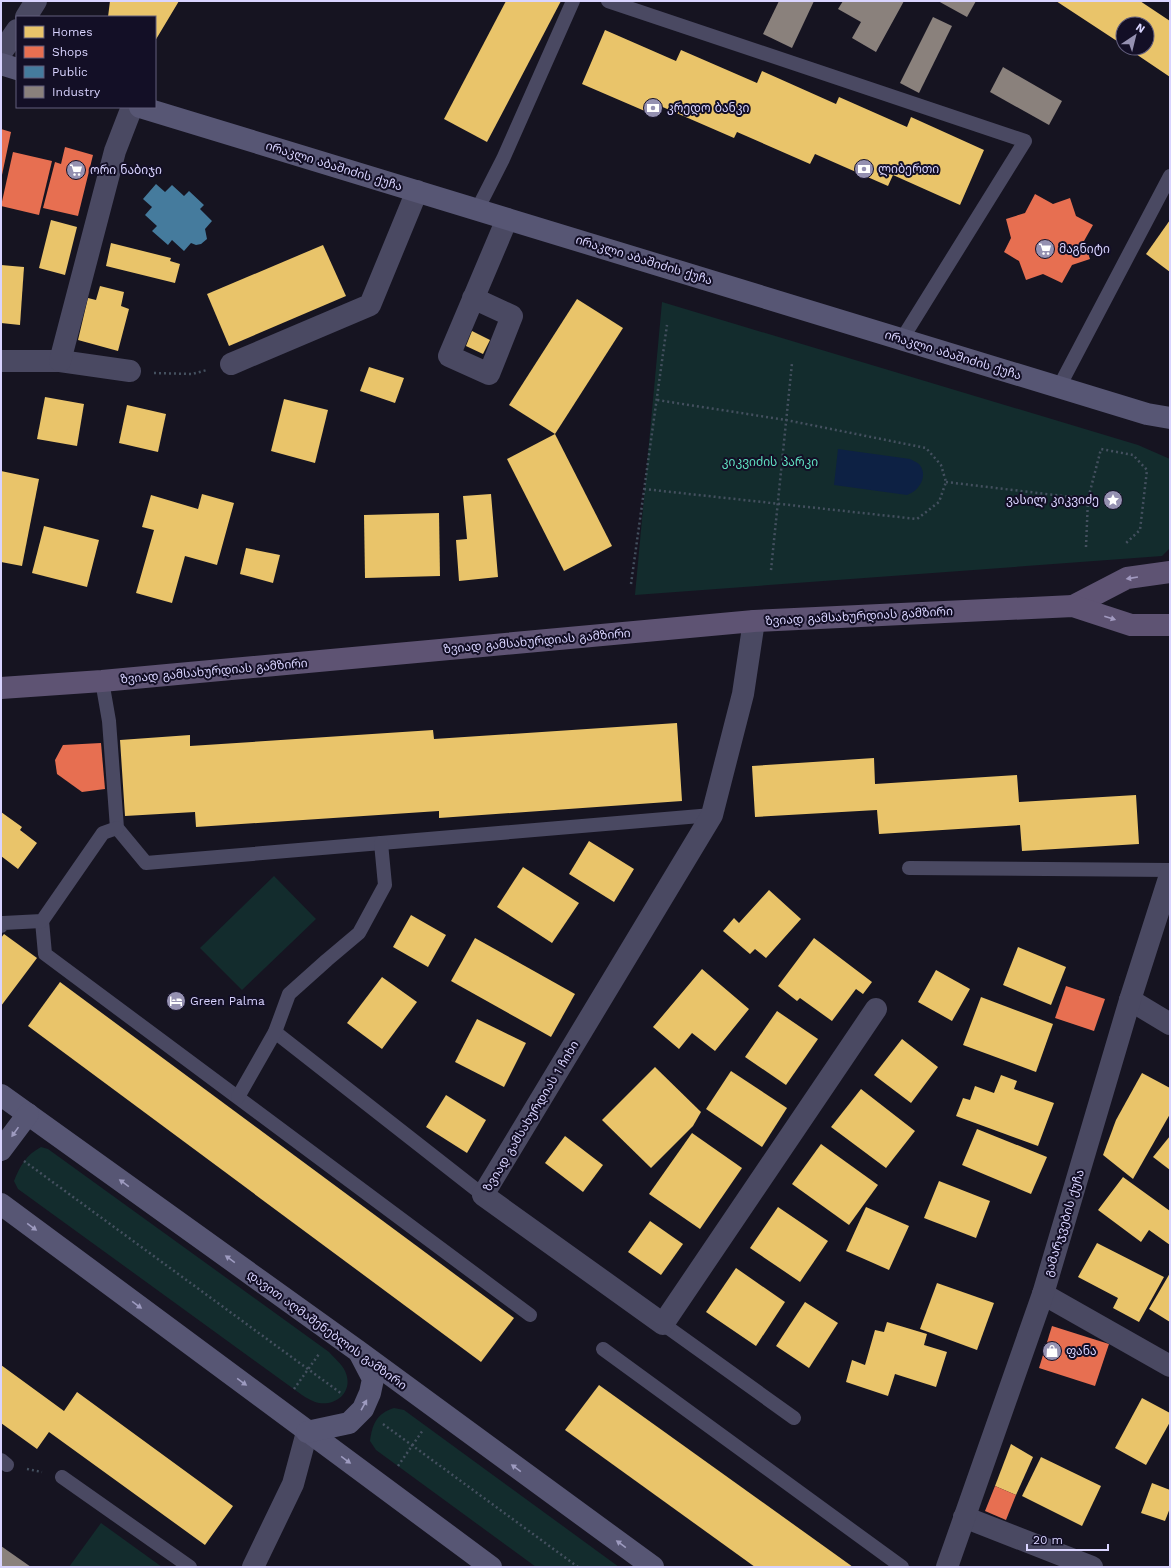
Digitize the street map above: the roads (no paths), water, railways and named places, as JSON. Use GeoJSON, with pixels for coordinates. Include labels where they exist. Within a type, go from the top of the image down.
{"type":"FeatureCollection","features":[{"type":"Feature","properties":{"kind":"main road"},"geometry":{"type":"LineString","coordinates":[[1,64],[16,69]]}},
{"type":"Feature","properties":{"kind":"main road","name":"ირაკლი აბაშიძის ქუჩა"},"geometry":{"type":"LineString","coordinates":[[143,108],[1147,414],[1170,418]]}},
{"type":"Feature","properties":{"kind":"main road","name":"ირაკლი აბაშიძის ქუჩა"},"geometry":{"type":"LineString","coordinates":[[1147,414],[1170,428]]}},
{"type":"Feature","properties":{"kind":"main road","name":"ზვიად გამსახურდიას გამზირი"},"geometry":{"type":"LineString","coordinates":[[1073,606],[1127,578],[1170,572]]}},
{"type":"Feature","properties":{"kind":"main road","name":"ზვიად გამსახურდიას გამზირი"},"geometry":{"type":"LineString","coordinates":[[1,688],[102,681],[754,621],[1073,606],[1131,625],[1170,625]]}},
{"type":"Feature","properties":{"kind":"main road","name":"დავით აღმაშენებლის გამზირი"},"geometry":{"type":"LineString","coordinates":[[1,1095],[358,1351],[653,1567]]}},
{"type":"Feature","properties":{"kind":"main road"},"geometry":{"type":"LineString","coordinates":[[3,1149],[28,1114]]}},
{"type":"Feature","properties":{"kind":"main road"},"geometry":{"type":"LineString","coordinates":[[1,1204],[490,1567]]}},
{"type":"Feature","properties":{"kind":"main road"},"geometry":{"type":"LineString","coordinates":[[307,1432],[349,1424],[363,1409],[370,1393],[373,1379],[358,1351]]}},
{"type":"Feature","properties":{"kind":"street"},"geometry":{"type":"LineString","coordinates":[[27,16],[36,1]]}},
{"type":"Feature","properties":{"kind":"street"},"geometry":{"type":"LineString","coordinates":[[1,53],[16,31]]}},
{"type":"Feature","properties":{"kind":"street"},"geometry":{"type":"LineString","coordinates":[[60,361],[115,151],[132,108]]}},
{"type":"Feature","properties":{"kind":"street"},"geometry":{"type":"LineString","coordinates":[[231,364],[370,305],[416,191]]}},
{"type":"Feature","properties":{"kind":"street"},"geometry":{"type":"LineString","coordinates":[[473,298],[506,219]]}},
{"type":"Feature","properties":{"kind":"street"},"geometry":{"type":"LineString","coordinates":[[1,361],[60,361],[130,371]]}},
{"type":"Feature","properties":{"kind":"street","name":"ზვიად გამსახურდიას 1 ჩიხი"},"geometry":{"type":"LineString","coordinates":[[663,1324],[483,1195],[712,815],[744,694],[754,621]]}},
{"type":"Feature","properties":{"kind":"street","name":"გამარჯვების ქუჩა"},"geometry":{"type":"LineString","coordinates":[[947,1567],[1043,1294],[1130,1000],[1170,875]]}},
{"type":"Feature","properties":{"kind":"street"},"geometry":{"type":"LineString","coordinates":[[1130,1000],[1170,1024]]}},
{"type":"Feature","properties":{"kind":"street"},"geometry":{"type":"LineString","coordinates":[[663,1324],[876,1009]]}},
{"type":"Feature","properties":{"kind":"street"},"geometry":{"type":"LineString","coordinates":[[1043,1294],[1170,1366]]}},
{"type":"Feature","properties":{"kind":"street"},"geometry":{"type":"LineString","coordinates":[[253,1567],[293,1484],[307,1432]]}},
{"type":"Feature","properties":{"kind":"street"},"geometry":{"type":"LineString","coordinates":[[964,1517],[1092,1567]]}},
{"type":"Feature","properties":{"kind":"lane"},"geometry":{"type":"LineString","coordinates":[[476,210],[503,159],[573,1]]}},
{"type":"Feature","properties":{"kind":"lane"},"geometry":{"type":"LineString","coordinates":[[608,1],[1025,141],[902,340]]}},
{"type":"Feature","properties":{"kind":"lane"},"geometry":{"type":"LineString","coordinates":[[1059,387],[1169,180]]}},
{"type":"Feature","properties":{"kind":"lane"},"geometry":{"type":"LineString","coordinates":[[102,681],[109,721],[117,828],[146,863],[712,815]]}},
{"type":"Feature","properties":{"kind":"lane"},"geometry":{"type":"LineString","coordinates":[[117,828],[103,833],[42,921],[45,954],[530,1315]]}},
{"type":"Feature","properties":{"kind":"lane"},"geometry":{"type":"LineString","coordinates":[[238,1097],[275,1032],[289,994],[359,933],[385,885],[381,842]]}},
{"type":"Feature","properties":{"kind":"lane"},"geometry":{"type":"LineString","coordinates":[[908,868],[1170,870]]}},
{"type":"Feature","properties":{"kind":"lane"},"geometry":{"type":"LineString","coordinates":[[1,926],[3,924],[42,921]]}},
{"type":"Feature","properties":{"kind":"lane"},"geometry":{"type":"LineString","coordinates":[[275,1032],[483,1195]]}},
{"type":"Feature","properties":{"kind":"lane"},"geometry":{"type":"LineString","coordinates":[[663,1324],[794,1418]]}},
{"type":"Feature","properties":{"kind":"lane"},"geometry":{"type":"LineString","coordinates":[[603,1349],[902,1567]]}},
{"type":"Feature","properties":{"kind":"lane"},"geometry":{"type":"LineString","coordinates":[[62,1477],[190,1567]]}},
{"type":"Feature","properties":{"kind":"water"},"geometry":{"type":"Polygon","coordinates":[[[838,449],[910,459],[918,463],[922,469],[923,478],[919,487],[907,495],[834,485],[838,449]]]}},
{"type":"Feature","properties":{"kind":"place","name":"კრედო ბანკი"},"geometry":{"type":"Point","coordinates":[653,108]}},
{"type":"Feature","properties":{"kind":"place","name":"ლიბერთი"},"geometry":{"type":"Point","coordinates":[864,169]}},
{"type":"Feature","properties":{"kind":"place","name":"ორი ნაბიჯი"},"geometry":{"type":"Point","coordinates":[76,170]}},
{"type":"Feature","properties":{"kind":"place","name":"მაგნიტი"},"geometry":{"type":"Point","coordinates":[1045,249]}},
{"type":"Feature","properties":{"kind":"place","name":"ვასილ კიკვიძე"},"geometry":{"type":"Point","coordinates":[1113,500]}},
{"type":"Feature","properties":{"kind":"place","name":"Green Palma"},"geometry":{"type":"Point","coordinates":[176,1001]}},
{"type":"Feature","properties":{"kind":"place","name":"ფანა"},"geometry":{"type":"Point","coordinates":[1052,1351]}},
{"type":"Feature","properties":{"kind":"park label","name":"კიკვიძის პარკი"},"geometry":{"type":"Point","coordinates":[770,462]}}]}
